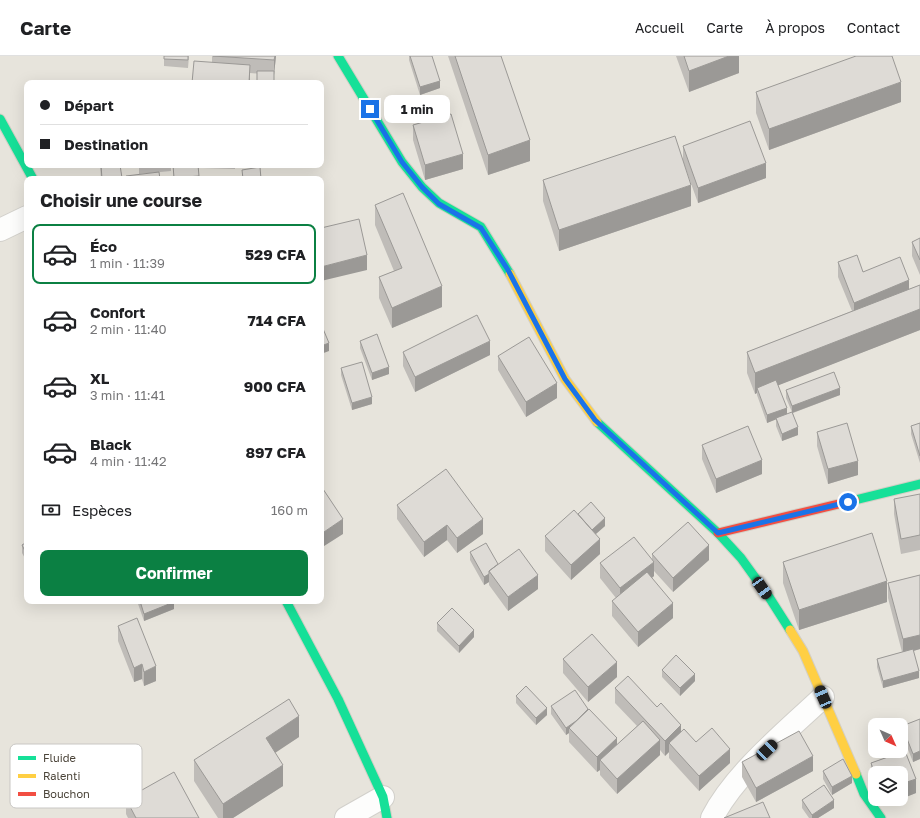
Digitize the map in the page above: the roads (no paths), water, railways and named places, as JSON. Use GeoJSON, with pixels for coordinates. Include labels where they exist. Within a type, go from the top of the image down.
{"type":"FeatureCollection","features":[{"type":"Feature","properties":{"kind":"street"},"geometry":{"type":"LineString","coordinates":[[338,56],[402,162],[422,187],[439,204],[481,228],[508,270],[565,379],[595,420],[718,533],[741,558],[803,651],[864,794],[881,818]]}},
{"type":"Feature","properties":{"kind":"street"},"geometry":{"type":"LineString","coordinates":[[0,119],[24,163]]}},
{"type":"Feature","properties":{"kind":"street"},"geometry":{"type":"LineString","coordinates":[[0,230],[24,218]]}},
{"type":"Feature","properties":{"kind":"street"},"geometry":{"type":"LineString","coordinates":[[718,533],[920,484]]}},
{"type":"Feature","properties":{"kind":"street"},"geometry":{"type":"LineString","coordinates":[[288,604],[338,698],[385,808],[346,818]]}},
{"type":"Feature","properties":{"kind":"street"},"geometry":{"type":"LineString","coordinates":[[712,818],[717,808],[745,772],[823,697]]}}]}
